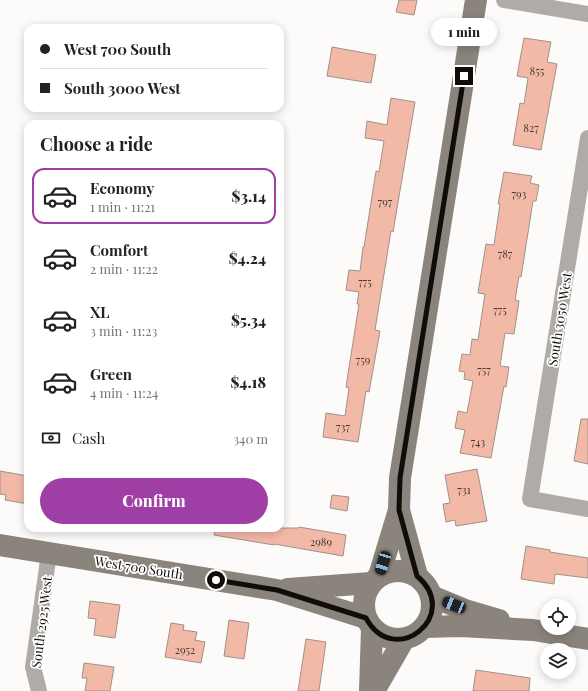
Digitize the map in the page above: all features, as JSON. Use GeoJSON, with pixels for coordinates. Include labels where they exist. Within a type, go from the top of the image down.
{"type":"FeatureCollection","features":[{"type":"Feature","properties":{"kind":"main road"},"geometry":{"type":"LineString","coordinates":[[417,576],[399,510],[401,468],[476,0]]}},
{"type":"Feature","properties":{"kind":"main road"},"geometry":{"type":"LineString","coordinates":[[370,691],[369,623],[364,609],[364,600],[366,591],[375,579],[399,510]]}},
{"type":"Feature","properties":{"kind":"main road","name":"West 700 South"},"geometry":{"type":"LineString","coordinates":[[0,545],[277,590],[369,623]]}},
{"type":"Feature","properties":{"kind":"main road"},"geometry":{"type":"LineString","coordinates":[[369,623],[379,634],[395,639],[404,639],[412,636],[424,627],[430,618],[432,607],[431,596],[428,588],[417,576],[398,570],[388,572],[375,579]]}},
{"type":"Feature","properties":{"kind":"main road","name":"West 700 South"},"geometry":{"type":"LineString","coordinates":[[277,590],[375,579]]}},
{"type":"Feature","properties":{"kind":"main road"},"geometry":{"type":"LineString","coordinates":[[431,596],[465,610],[533,630]]}},
{"type":"Feature","properties":{"kind":"main road"},"geometry":{"type":"LineString","coordinates":[[424,627],[461,626],[533,630],[588,639]]}},
{"type":"Feature","properties":{"kind":"main road"},"geometry":{"type":"LineString","coordinates":[[374,691],[404,639]]}},
{"type":"Feature","properties":{"kind":"street"},"geometry":{"type":"LineString","coordinates":[[504,0],[588,14]]}},
{"type":"Feature","properties":{"kind":"street","name":"South 3050 West"},"geometry":{"type":"LineString","coordinates":[[588,138],[530,499],[588,508]]}},
{"type":"Feature","properties":{"kind":"street","name":"South 2925 West"},"geometry":{"type":"LineString","coordinates":[[39,691],[33,667],[49,553]]}},
{"type":"Feature","properties":{"kind":"building"},"geometry":{"type":"Polygon","coordinates":[[[399,0],[417,0],[414,15],[396,12],[399,0]]]}},
{"type":"Feature","properties":{"kind":"building"},"geometry":{"type":"Polygon","coordinates":[[[524,38],[551,42],[547,62],[557,64],[541,150],[513,145],[520,103],[524,104],[528,78],[517,76],[524,38]]]}},
{"type":"Feature","properties":{"kind":"building"},"geometry":{"type":"Polygon","coordinates":[[[332,47],[376,55],[371,83],[327,76],[332,47]]]}},
{"type":"Feature","properties":{"kind":"building"},"geometry":{"type":"Polygon","coordinates":[[[391,98],[415,102],[393,232],[391,231],[375,330],[380,331],[369,392],[366,391],[358,442],[323,437],[326,413],[345,416],[349,388],[346,387],[359,304],[357,304],[359,292],[346,290],[349,270],[360,271],[376,171],[379,172],[384,141],[365,138],[367,121],[387,125],[391,98]]]}},
{"type":"Feature","properties":{"kind":"building"},"geometry":{"type":"Polygon","coordinates":[[[504,172],[532,176],[530,183],[539,185],[536,201],[533,201],[521,277],[519,276],[515,300],[519,301],[514,334],[505,333],[500,366],[509,367],[506,387],[504,386],[491,458],[460,453],[465,430],[455,428],[458,411],[467,413],[473,381],[464,379],[465,372],[459,371],[462,354],[470,355],[472,339],[478,340],[485,294],[478,293],[486,244],[494,245],[500,204],[498,204],[504,172]]]}},
{"type":"Feature","properties":{"kind":"building"},"geometry":{"type":"Polygon","coordinates":[[[581,419],[588,419],[588,464],[574,461],[581,419]]]}},
{"type":"Feature","properties":{"kind":"building"},"geometry":{"type":"Polygon","coordinates":[[[477,469],[487,521],[456,526],[455,520],[446,522],[443,504],[450,503],[445,475],[477,469]]]}},
{"type":"Feature","properties":{"kind":"building"},"geometry":{"type":"Polygon","coordinates":[[[0,471],[24,475],[24,503],[5,500],[6,495],[0,494],[0,471]]]}},
{"type":"Feature","properties":{"kind":"building"},"geometry":{"type":"Polygon","coordinates":[[[332,495],[349,497],[347,511],[330,508],[332,495]]]}},
{"type":"Feature","properties":{"kind":"building"},"geometry":{"type":"Polygon","coordinates":[[[284,528],[298,528],[346,535],[343,556],[214,535],[214,532],[284,532],[284,528]]]}},
{"type":"Feature","properties":{"kind":"building"},"geometry":{"type":"Polygon","coordinates":[[[526,546],[550,550],[550,552],[588,558],[588,578],[555,574],[554,584],[521,579],[526,546]]]}},
{"type":"Feature","properties":{"kind":"building"},"geometry":{"type":"Polygon","coordinates":[[[90,601],[120,605],[115,638],[94,635],[96,619],[88,618],[90,601]]]}},
{"type":"Feature","properties":{"kind":"building"},"geometry":{"type":"Polygon","coordinates":[[[229,620],[249,623],[244,659],[224,656],[229,620]]]}},
{"type":"Feature","properties":{"kind":"building"},"geometry":{"type":"Polygon","coordinates":[[[171,623],[184,625],[183,630],[197,632],[195,640],[205,642],[201,663],[165,657],[171,623]]]}},
{"type":"Feature","properties":{"kind":"building"},"geometry":{"type":"Polygon","coordinates":[[[306,639],[326,642],[319,691],[298,691],[306,639]]]}},
{"type":"Feature","properties":{"kind":"building"},"geometry":{"type":"Polygon","coordinates":[[[84,663],[114,667],[110,691],[85,691],[87,678],[82,678],[84,663]]]}},
{"type":"Feature","properties":{"kind":"building"},"geometry":{"type":"Polygon","coordinates":[[[476,670],[530,678],[529,691],[473,691],[476,670]]]}},
{"type":"Feature","properties":{"kind":"route"},"geometry":{"type":"LineString","coordinates":[[216,580],[277,590],[366,618],[372,628],[379,634],[395,639],[404,639],[412,636],[424,627],[430,618],[432,607],[431,596],[428,588],[417,576],[399,510],[400,478],[464,76]]}}]}
